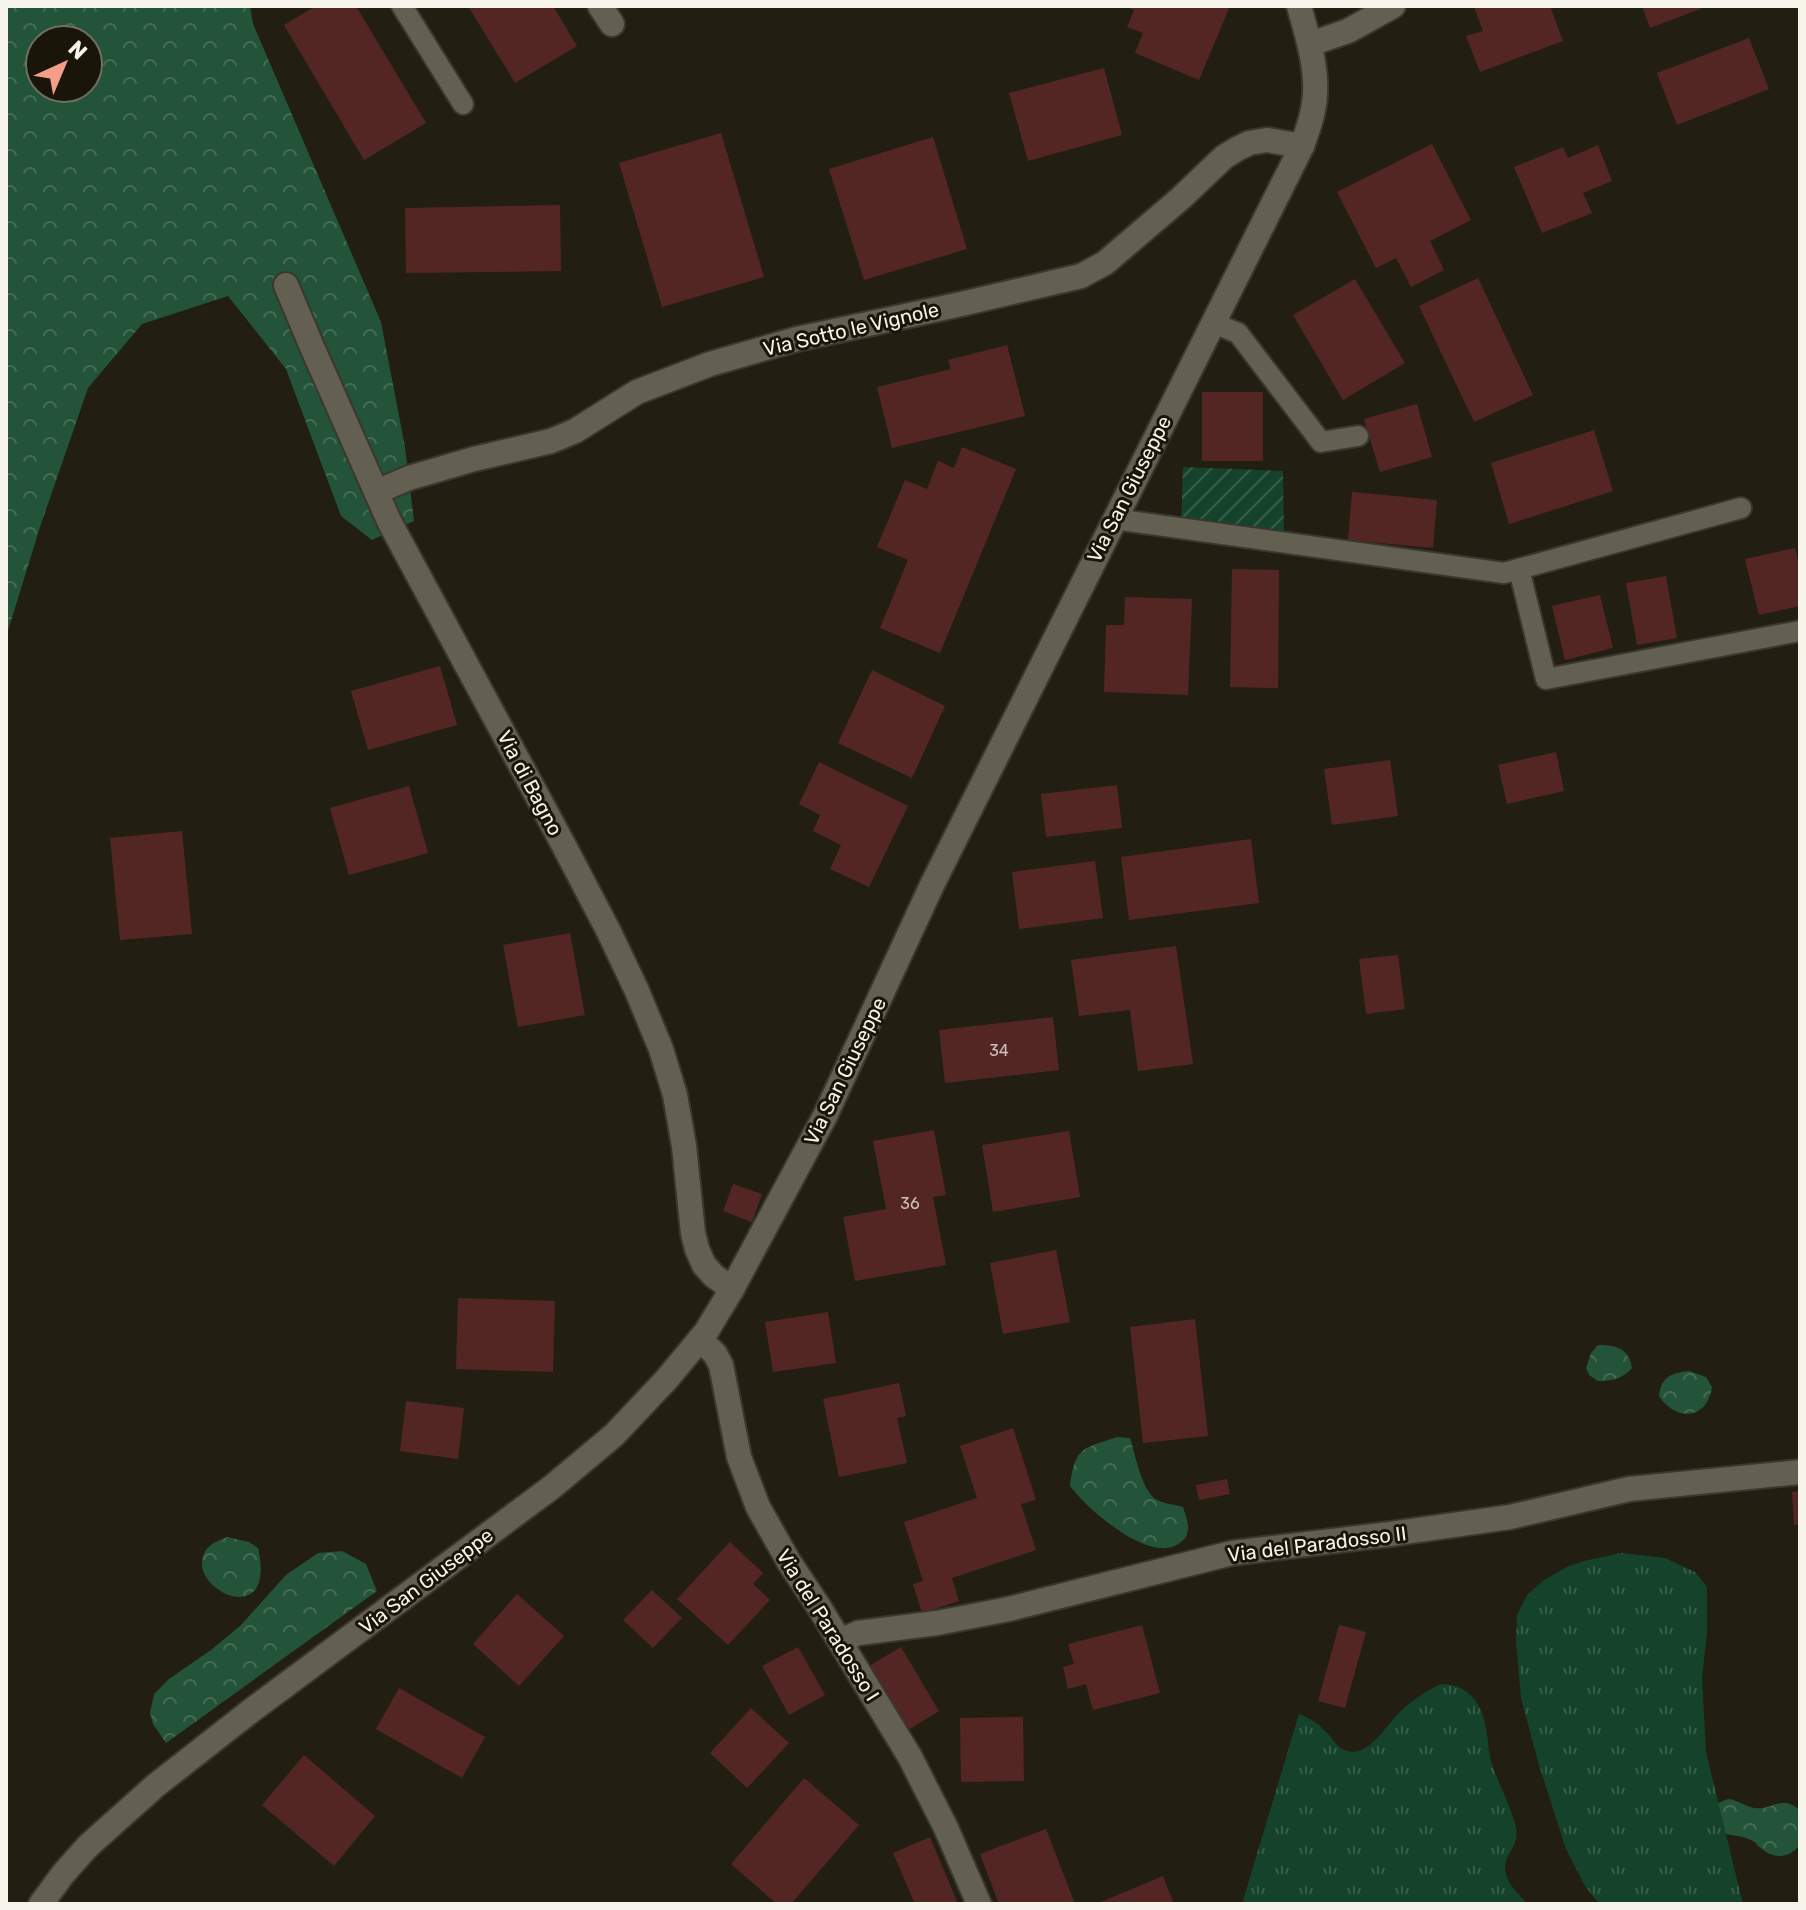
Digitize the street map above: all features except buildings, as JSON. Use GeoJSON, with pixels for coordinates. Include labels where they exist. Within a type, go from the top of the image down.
{"type":"FeatureCollection","features":[{"type":"Feature","properties":{"kind":"street","name":"Via San Giuseppe"},"geometry":{"type":"LineString","coordinates":[[41,1904],[88,1846],[155,1786],[592,1454],[632,1417],[700,1339],[732,1289],[825,1116],[932,885],[1302,146],[1311,121],[1315,95],[1310,44],[1299,6]]}},
{"type":"Feature","properties":{"kind":"street"},"geometry":{"type":"LineString","coordinates":[[1310,44],[1348,31],[1393,6]]}},
{"type":"Feature","properties":{"kind":"street","name":"Via Sotto le Vignole"},"geometry":{"type":"LineString","coordinates":[[376,492],[409,478],[474,459],[551,441],[575,431],[637,392],[710,364],[797,339],[1081,276],[1105,263],[1224,157],[1237,149],[1267,140],[1302,146]]}},
{"type":"Feature","properties":{"kind":"street","name":"Via di Bagno"},"geometry":{"type":"LineString","coordinates":[[286,285],[389,521],[609,932],[637,991],[661,1049],[675,1095],[697,1249],[704,1265],[732,1289]]}},
{"type":"Feature","properties":{"kind":"street","name":"Via del Paradosso I"},"geometry":{"type":"LineString","coordinates":[[700,1339],[721,1365],[739,1457],[758,1507],[910,1757],[946,1828],[979,1904]]}},
{"type":"Feature","properties":{"kind":"street","name":"Via del Paradosso II"},"geometry":{"type":"LineString","coordinates":[[840,1641],[858,1633],[937,1623],[1009,1609],[1232,1553],[1510,1517],[1629,1489],[1800,1472]]}},
{"type":"Feature","properties":{"kind":"lane"},"geometry":{"type":"LineString","coordinates":[[402,6],[463,104]]}},
{"type":"Feature","properties":{"kind":"lane"},"geometry":{"type":"LineString","coordinates":[[1213,323],[1238,333],[1321,442],[1358,436]]}},
{"type":"Feature","properties":{"kind":"lane"},"geometry":{"type":"LineString","coordinates":[[1114,519],[1504,573],[1741,508]]}},
{"type":"Feature","properties":{"kind":"lane"},"geometry":{"type":"LineString","coordinates":[[1519,569],[1546,679],[1800,631]]}},
{"type":"Feature","properties":{"kind":"green space"},"geometry":{"type":"Polygon","coordinates":[[[6,6],[250,6],[253,24],[381,322],[405,447],[414,521],[372,540],[341,516],[286,369],[228,296],[142,324],[88,388],[6,637],[6,6]]]}},
{"type":"Feature","properties":{"kind":"green space"},"geometry":{"type":"Polygon","coordinates":[[[1183,467],[1283,471],[1284,536],[1181,525],[1183,467]]]}},
{"type":"Feature","properties":{"kind":"green space"},"geometry":{"type":"Polygon","coordinates":[[[1598,1345],[1621,1349],[1628,1356],[1632,1368],[1621,1377],[1608,1381],[1598,1381],[1589,1375],[1586,1368],[1591,1353],[1598,1345]]]}},
{"type":"Feature","properties":{"kind":"green space"},"geometry":{"type":"Polygon","coordinates":[[[1689,1371],[1706,1377],[1712,1387],[1704,1406],[1690,1414],[1674,1410],[1659,1396],[1662,1384],[1668,1377],[1689,1371]]]}},
{"type":"Feature","properties":{"kind":"green space"},"geometry":{"type":"Polygon","coordinates":[[[1117,1437],[1130,1438],[1140,1472],[1152,1496],[1183,1507],[1188,1530],[1181,1542],[1169,1548],[1138,1541],[1090,1508],[1070,1486],[1078,1456],[1089,1447],[1117,1437]]]}},
{"type":"Feature","properties":{"kind":"green space"},"geometry":{"type":"Polygon","coordinates":[[[227,1537],[249,1542],[258,1548],[260,1575],[255,1590],[244,1597],[230,1596],[217,1589],[206,1578],[202,1564],[206,1550],[227,1537]]]}},
{"type":"Feature","properties":{"kind":"green space"},"geometry":{"type":"Polygon","coordinates":[[[342,1551],[366,1564],[377,1591],[166,1743],[153,1724],[150,1713],[154,1694],[169,1679],[240,1626],[286,1575],[318,1553],[342,1551]]]}},
{"type":"Feature","properties":{"kind":"green space"},"geometry":{"type":"Polygon","coordinates":[[[1621,1553],[1665,1558],[1695,1572],[1707,1587],[1707,1632],[1702,1678],[1706,1752],[1743,1904],[1599,1904],[1585,1886],[1566,1849],[1521,1698],[1517,1615],[1527,1595],[1544,1580],[1584,1561],[1621,1553]]]}},
{"type":"Feature","properties":{"kind":"green space"},"geometry":{"type":"Polygon","coordinates":[[[1441,1684],[1466,1691],[1474,1698],[1483,1715],[1492,1766],[1511,1810],[1516,1831],[1515,1844],[1505,1863],[1507,1879],[1527,1904],[1242,1904],[1299,1714],[1319,1726],[1342,1749],[1360,1751],[1375,1741],[1409,1704],[1441,1684]]]}},
{"type":"Feature","properties":{"kind":"green space"},"geometry":{"type":"Polygon","coordinates":[[[1728,1799],[1754,1808],[1782,1803],[1793,1805],[1800,1810],[1800,1845],[1786,1855],[1776,1856],[1755,1842],[1726,1834],[1718,1803],[1728,1799]]]}}]}
